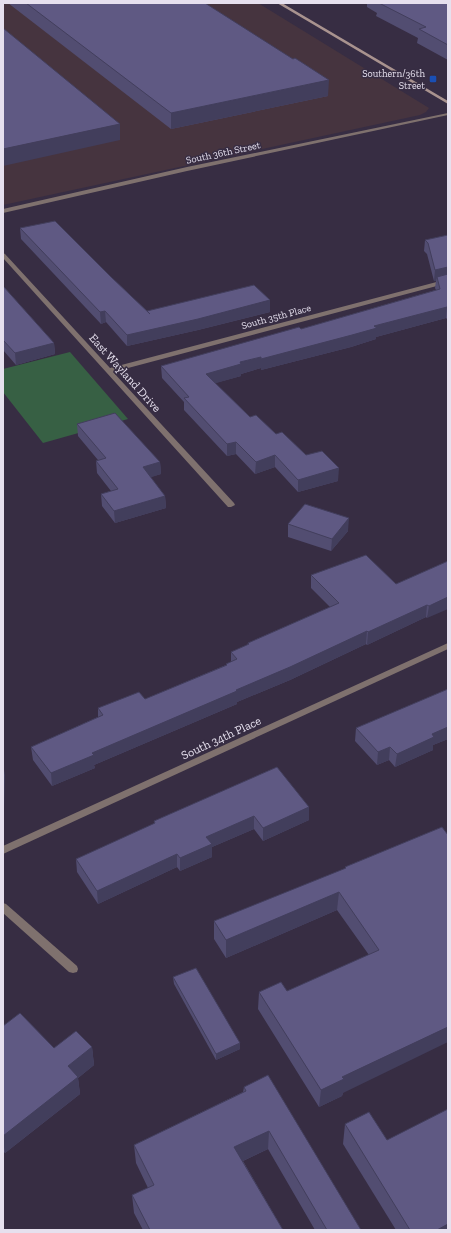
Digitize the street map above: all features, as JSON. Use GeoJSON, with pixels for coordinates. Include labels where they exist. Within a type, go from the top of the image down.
{"type":"FeatureCollection","features":[{"type":"Feature","properties":{"kind":"main road"},"geometry":{"type":"LineString","coordinates":[[280,3],[448,103]]}},
{"type":"Feature","properties":{"kind":"street","name":"South 36th Street"},"geometry":{"type":"LineString","coordinates":[[3,211],[179,171],[448,114]]}},
{"type":"Feature","properties":{"kind":"street","name":"East Wayland Drive"},"geometry":{"type":"LineString","coordinates":[[3,255],[231,505]]}},
{"type":"Feature","properties":{"kind":"street","name":"South 35th Place"},"geometry":{"type":"LineString","coordinates":[[108,371],[448,281]]}},
{"type":"Feature","properties":{"kind":"street","name":"South 34th Place"},"geometry":{"type":"LineString","coordinates":[[3,850],[448,646]]}},
{"type":"Feature","properties":{"kind":"street"},"geometry":{"type":"LineString","coordinates":[[3,907],[73,969]]}},
{"type":"Feature","properties":{"kind":"shaded area"},"geometry":{"type":"Polygon","coordinates":[[[3,3],[258,3],[429,108],[426,112],[420,115],[3,205],[3,3]]]}},
{"type":"Feature","properties":{"kind":"green space"},"geometry":{"type":"Polygon","coordinates":[[[70,352],[128,419],[43,443],[3,392],[3,369],[70,352]]]}},
{"type":"Feature","properties":{"kind":"building"},"geometry":{"type":"Polygon","coordinates":[[[26,3],[205,3],[329,80],[171,113],[26,3]]]}},
{"type":"Feature","properties":{"kind":"building"},"geometry":{"type":"Polygon","coordinates":[[[379,3],[448,3],[448,45],[419,29],[426,27],[379,3]]]}},
{"type":"Feature","properties":{"kind":"building"},"geometry":{"type":"Polygon","coordinates":[[[3,28],[120,124],[3,149],[3,28]]]}},
{"type":"Feature","properties":{"kind":"building"},"geometry":{"type":"Polygon","coordinates":[[[55,221],[150,314],[147,311],[254,285],[270,300],[198,319],[127,335],[105,311],[100,312],[20,228],[55,221]]]}},
{"type":"Feature","properties":{"kind":"building"},"geometry":{"type":"Polygon","coordinates":[[[448,235],[448,267],[435,270],[428,243],[425,240],[448,235]]]}},
{"type":"Feature","properties":{"kind":"building"},"geometry":{"type":"Polygon","coordinates":[[[448,274],[448,308],[447,307],[374,326],[377,328],[261,359],[261,357],[240,362],[241,364],[206,374],[250,417],[256,415],[276,434],[282,432],[306,455],[322,451],[339,468],[298,480],[275,455],[256,462],[236,442],[227,444],[184,398],[189,397],[161,366],[299,327],[301,329],[440,289],[437,277],[448,274]]]}},
{"type":"Feature","properties":{"kind":"building"},"geometry":{"type":"Polygon","coordinates":[[[3,286],[54,343],[15,353],[3,340],[3,286]]]}},
{"type":"Feature","properties":{"kind":"building"},"geometry":{"type":"Polygon","coordinates":[[[115,413],[160,462],[143,467],[165,496],[114,511],[101,494],[118,489],[96,461],[106,458],[77,424],[115,413]]]}},
{"type":"Feature","properties":{"kind":"building"},"geometry":{"type":"Polygon","coordinates":[[[305,504],[349,518],[332,539],[288,524],[305,504]]]}},
{"type":"Feature","properties":{"kind":"building"},"geometry":{"type":"Polygon","coordinates":[[[366,555],[396,584],[448,561],[448,597],[368,632],[367,631],[290,667],[236,690],[237,691],[92,753],[94,755],[51,773],[31,747],[103,715],[98,708],[139,692],[145,699],[227,665],[226,664],[237,659],[231,652],[339,603],[311,575],[366,555]]]}},
{"type":"Feature","properties":{"kind":"building"},"geometry":{"type":"Polygon","coordinates":[[[448,689],[448,727],[432,734],[434,737],[397,754],[390,747],[378,752],[356,728],[448,689]]]}},
{"type":"Feature","properties":{"kind":"building"},"geometry":{"type":"Polygon","coordinates":[[[277,767],[309,807],[263,828],[254,816],[206,837],[212,844],[180,858],[177,854],[97,891],[76,859],[155,823],[154,821],[277,767]]]}},
{"type":"Feature","properties":{"kind":"building"},"geometry":{"type":"Polygon","coordinates":[[[442,827],[448,835],[448,1027],[342,1077],[344,1079],[321,1090],[259,992],[281,982],[287,991],[379,950],[339,892],[226,940],[214,921],[346,868],[345,867],[442,827]]]}},
{"type":"Feature","properties":{"kind":"building"},"geometry":{"type":"Polygon","coordinates":[[[196,968],[240,1043],[216,1054],[173,977],[196,968]]]}},
{"type":"Feature","properties":{"kind":"building"},"geometry":{"type":"Polygon","coordinates":[[[20,1013],[54,1048],[76,1031],[92,1047],[68,1066],[78,1077],[3,1136],[3,1026],[20,1013]]]}},
{"type":"Feature","properties":{"kind":"building"},"geometry":{"type":"Polygon","coordinates":[[[268,1075],[361,1230],[327,1230],[269,1131],[234,1147],[283,1230],[150,1230],[132,1195],[154,1185],[134,1145],[246,1091],[244,1087],[268,1075]]]}},
{"type":"Feature","properties":{"kind":"building"},"geometry":{"type":"Polygon","coordinates":[[[448,1109],[448,1224],[437,1230],[410,1230],[345,1124],[369,1112],[387,1140],[448,1109]]]}},
{"type":"Feature","properties":{"kind":"place","name":"Southern/36th Street"},"geometry":{"type":"Point","coordinates":[433,79]}}]}
